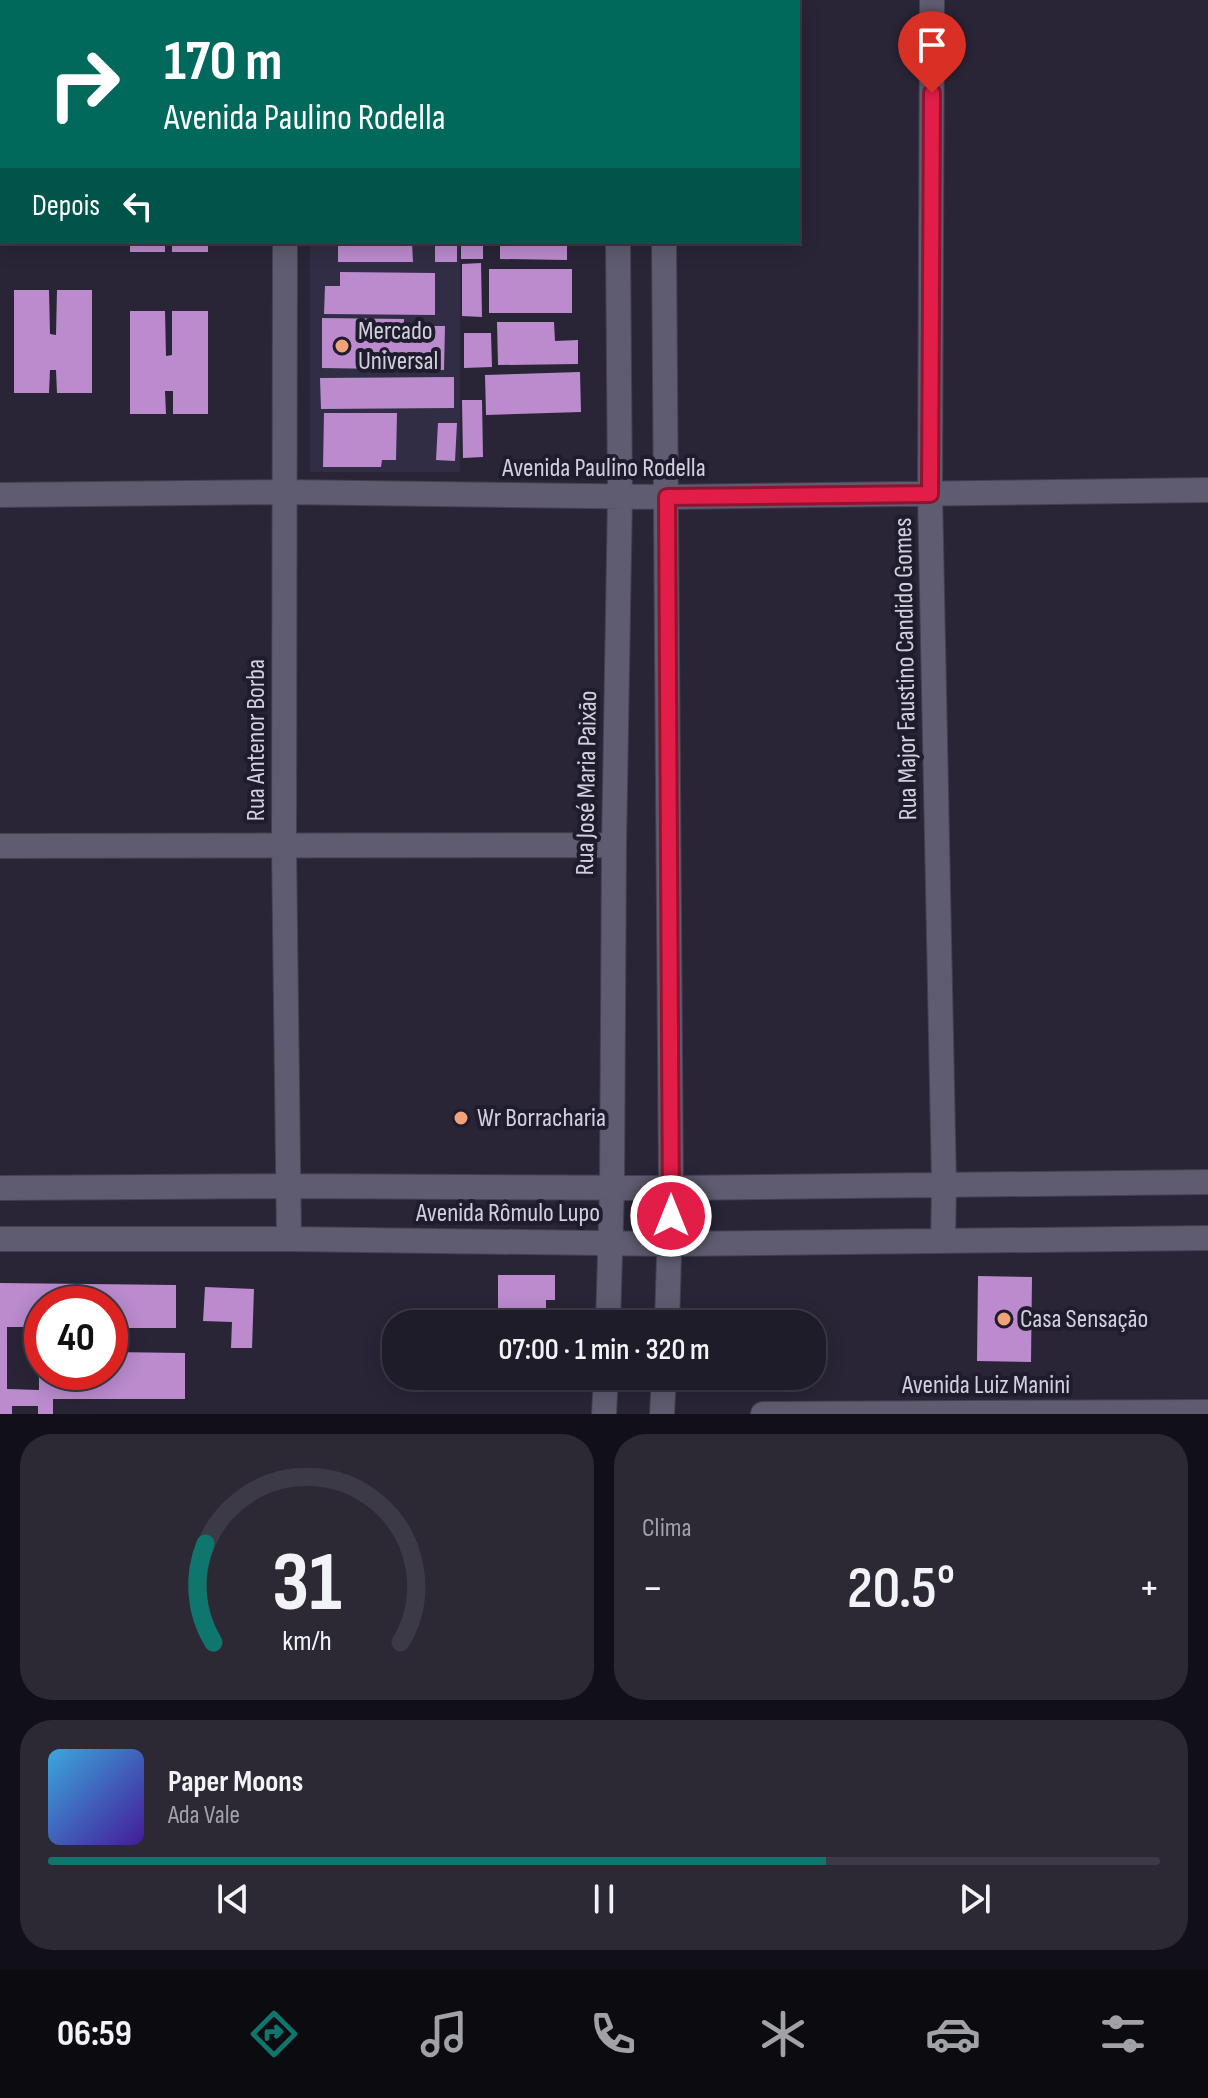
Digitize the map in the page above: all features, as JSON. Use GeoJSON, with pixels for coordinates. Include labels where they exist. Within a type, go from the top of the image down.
{"type":"FeatureCollection","features":[{"type":"Feature","properties":{"kind":"street","name":"Rua Major Faustino Candido Gomes"},"geometry":{"type":"LineString","coordinates":[[932,0],[930,494],[943,1241]]}},
{"type":"Feature","properties":{"kind":"street","name":"Rua Antenor Borba"},"geometry":{"type":"LineString","coordinates":[[285,244],[284,847],[289,1239]]}},
{"type":"Feature","properties":{"kind":"street","name":"Rua José Maria Paixão"},"geometry":{"type":"LineString","coordinates":[[609,1310],[620,496],[618,244]]}},
{"type":"Feature","properties":{"kind":"street"},"geometry":{"type":"LineString","coordinates":[[664,244],[671,1188],[668,1310]]}},
{"type":"Feature","properties":{"kind":"street","name":"Avenida Paulino Rodella"},"geometry":{"type":"LineString","coordinates":[[0,495],[285,492],[667,497],[1208,490]]}},
{"type":"Feature","properties":{"kind":"street"},"geometry":{"type":"LineString","coordinates":[[0,846],[614,845]]}},
{"type":"Feature","properties":{"kind":"street","name":"Avenida Rômulo Lupo"},"geometry":{"type":"LineString","coordinates":[[0,1188],[671,1188],[1208,1182]]}},
{"type":"Feature","properties":{"kind":"street","name":"Avenida Rômulo Lupo"},"geometry":{"type":"LineString","coordinates":[[0,1239],[611,1241],[671,1244],[1208,1238]]}},
{"type":"Feature","properties":{"kind":"street"},"geometry":{"type":"LineString","coordinates":[[604,1414],[605,1390]]}},
{"type":"Feature","properties":{"kind":"street"},"geometry":{"type":"LineString","coordinates":[[662,1414],[663,1390]]}},
{"type":"Feature","properties":{"kind":"street","name":"Avenida Luiz Manini"},"geometry":{"type":"LineString","coordinates":[[763,1414],[1208,1412]]}},
{"type":"Feature","properties":{"kind":"shaded area"},"geometry":{"type":"Polygon","coordinates":[[[310,244],[460,244],[460,472],[310,472],[310,244]]]}},
{"type":"Feature","properties":{"kind":"building"},"geometry":{"type":"Polygon","coordinates":[[[130,244],[165,244],[165,252],[130,252],[130,244]]]}},
{"type":"Feature","properties":{"kind":"building"},"geometry":{"type":"Polygon","coordinates":[[[172,244],[208,244],[208,252],[172,252],[172,244]]]}},
{"type":"Feature","properties":{"kind":"building"},"geometry":{"type":"Polygon","coordinates":[[[338,244],[412,244],[413,262],[338,262],[338,244]]]}},
{"type":"Feature","properties":{"kind":"building"},"geometry":{"type":"Polygon","coordinates":[[[435,244],[457,244],[457,262],[435,262],[435,244]]]}},
{"type":"Feature","properties":{"kind":"building"},"geometry":{"type":"Polygon","coordinates":[[[461,244],[483,244],[483,259],[461,259],[461,244]]]}},
{"type":"Feature","properties":{"kind":"building"},"geometry":{"type":"Polygon","coordinates":[[[500,244],[567,244],[567,260],[500,259],[500,244]]]}},
{"type":"Feature","properties":{"kind":"building"},"geometry":{"type":"Polygon","coordinates":[[[481,263],[482,317],[462,316],[462,264],[481,263]]]}},
{"type":"Feature","properties":{"kind":"building"},"geometry":{"type":"Polygon","coordinates":[[[489,269],[572,269],[572,313],[489,313],[489,269]]]}},
{"type":"Feature","properties":{"kind":"building"},"geometry":{"type":"Polygon","coordinates":[[[340,272],[435,273],[435,315],[324,314],[325,286],[340,286],[340,272]]]}},
{"type":"Feature","properties":{"kind":"building"},"geometry":{"type":"Polygon","coordinates":[[[14,290],[49,290],[50,334],[56,335],[57,290],[92,290],[92,393],[57,393],[56,370],[50,370],[49,393],[14,393],[14,290]]]}},
{"type":"Feature","properties":{"kind":"building"},"geometry":{"type":"Polygon","coordinates":[[[130,311],[165,311],[166,356],[172,355],[172,311],[208,311],[208,414],[173,414],[173,391],[165,391],[166,414],[130,414],[130,311]]]}},
{"type":"Feature","properties":{"kind":"building"},"geometry":{"type":"Polygon","coordinates":[[[322,318],[404,319],[404,326],[445,326],[444,370],[322,368],[322,318]]]}},
{"type":"Feature","properties":{"kind":"building"},"geometry":{"type":"Polygon","coordinates":[[[497,322],[554,322],[555,341],[578,340],[578,364],[498,365],[497,322]]]}},
{"type":"Feature","properties":{"kind":"building"},"geometry":{"type":"Polygon","coordinates":[[[464,333],[491,333],[492,367],[464,368],[464,333]]]}},
{"type":"Feature","properties":{"kind":"building"},"geometry":{"type":"Polygon","coordinates":[[[580,372],[581,412],[486,415],[485,375],[580,372]]]}},
{"type":"Feature","properties":{"kind":"building"},"geometry":{"type":"Polygon","coordinates":[[[454,377],[454,408],[321,409],[320,378],[454,377]]]}},
{"type":"Feature","properties":{"kind":"building"},"geometry":{"type":"Polygon","coordinates":[[[462,400],[482,400],[483,457],[463,458],[462,400]]]}},
{"type":"Feature","properties":{"kind":"building"},"geometry":{"type":"Polygon","coordinates":[[[324,413],[397,413],[396,460],[382,460],[381,467],[323,467],[324,413]]]}},
{"type":"Feature","properties":{"kind":"building"},"geometry":{"type":"Polygon","coordinates":[[[438,423],[457,423],[455,461],[436,460],[438,423]]]}},
{"type":"Feature","properties":{"kind":"building"},"geometry":{"type":"Polygon","coordinates":[[[498,1275],[555,1275],[555,1300],[546,1300],[546,1310],[498,1310],[498,1275]]]}},
{"type":"Feature","properties":{"kind":"building","name":"Casa Sensação"},"geometry":{"type":"Polygon","coordinates":[[[978,1276],[1032,1277],[1031,1362],[977,1361],[978,1276]]]}},
{"type":"Feature","properties":{"kind":"building"},"geometry":{"type":"Polygon","coordinates":[[[0,1283],[176,1285],[176,1328],[128,1328],[128,1286],[24,1286],[24,1327],[7,1327],[7,1389],[128,1390],[128,1352],[185,1353],[185,1399],[53,1399],[53,1414],[38,1414],[38,1406],[12,1406],[12,1414],[0,1414],[0,1283]]]}},
{"type":"Feature","properties":{"kind":"building"},"geometry":{"type":"Polygon","coordinates":[[[205,1287],[254,1289],[252,1348],[231,1348],[232,1322],[203,1321],[205,1287]]]}},
{"type":"Feature","properties":{"kind":"place","name":"Mercado Universal"},"geometry":{"type":"Point","coordinates":[342,346]}},
{"type":"Feature","properties":{"kind":"place","name":"Wr Borracharia"},"geometry":{"type":"Point","coordinates":[461,1118]}},
{"type":"Feature","properties":{"kind":"place","name":"Casa Sensação"},"geometry":{"type":"Point","coordinates":[1004,1319]}},
{"type":"Feature","properties":{"kind":"route"},"geometry":{"type":"LineString","coordinates":[[671,1216],[667,497],[930,494],[932,93]]}}]}
